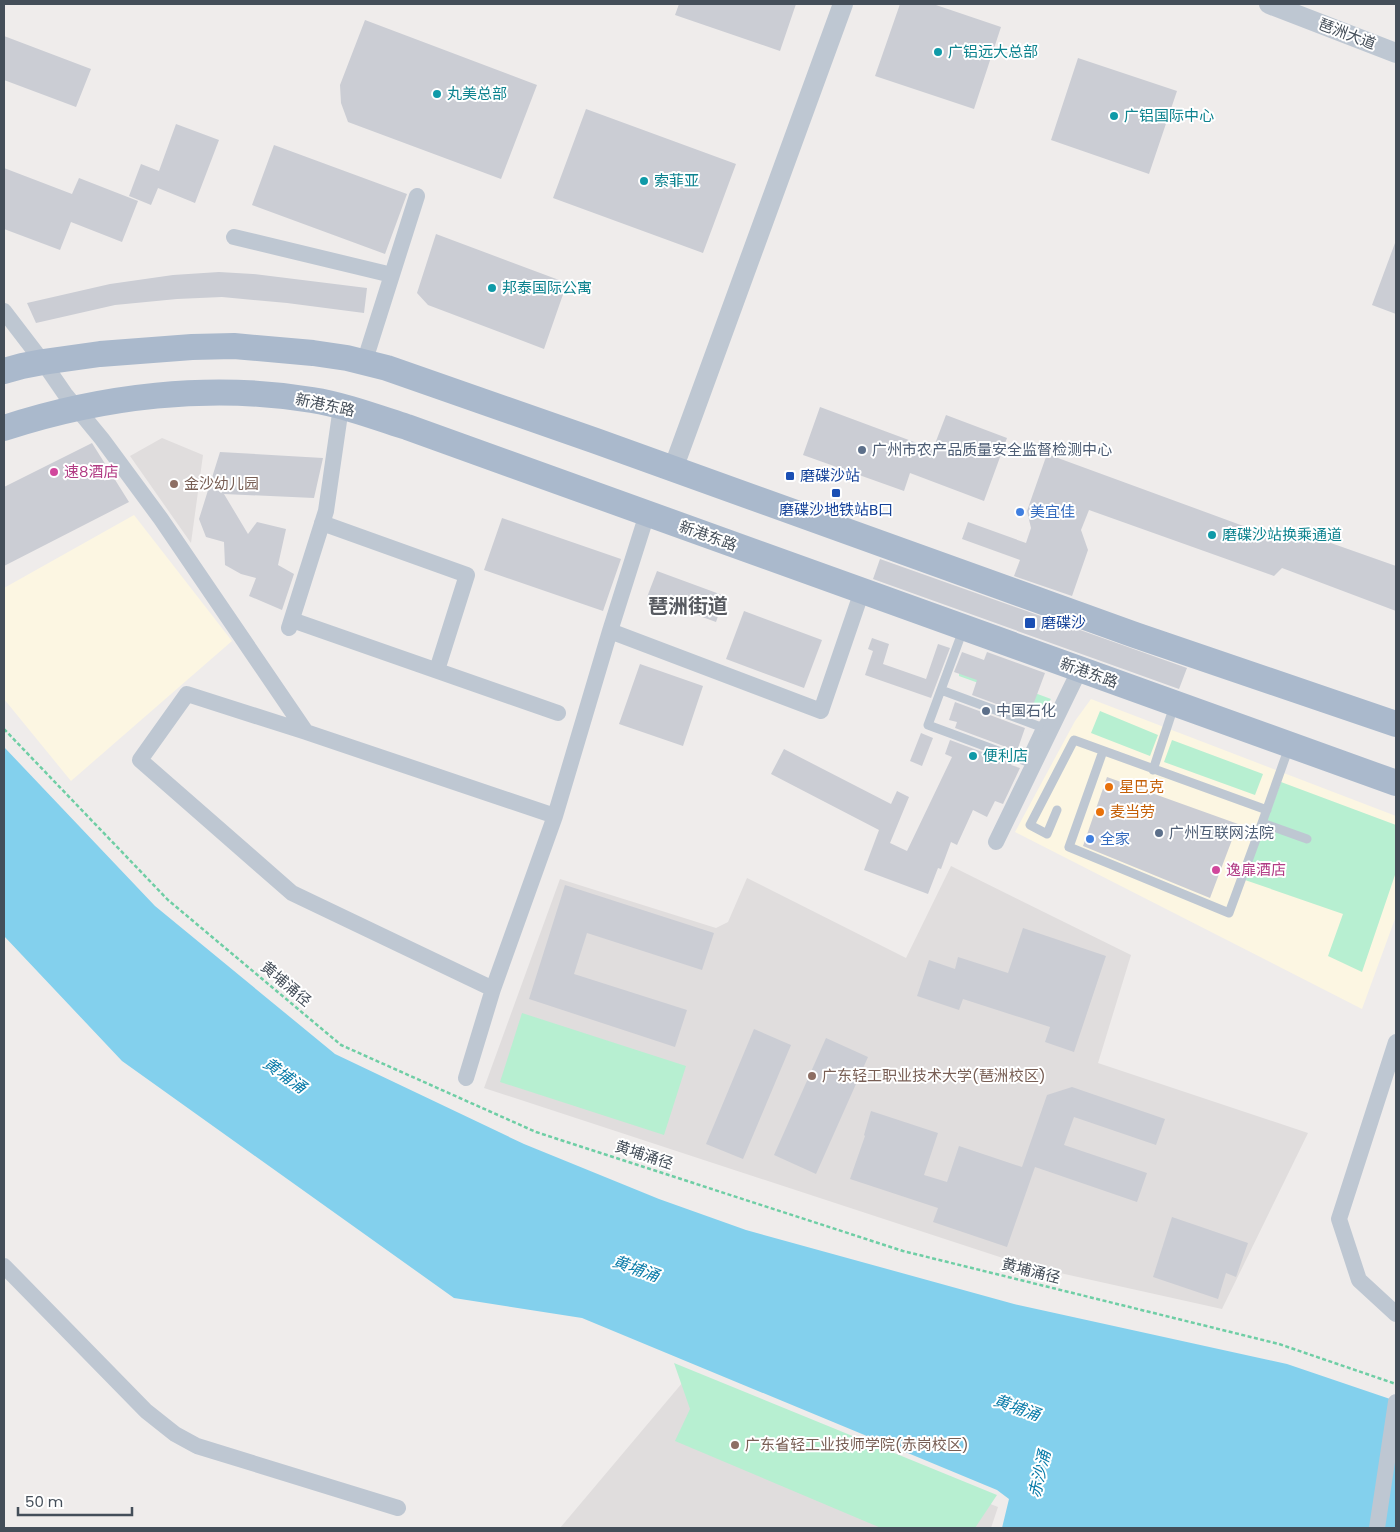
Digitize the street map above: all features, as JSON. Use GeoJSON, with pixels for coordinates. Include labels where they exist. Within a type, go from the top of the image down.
{"type":"FeatureCollection","features":[{"type":"Feature","properties":{"kind":"main road"},"geometry":{"type":"LineString","coordinates":[[4,371],[43,362],[100,354],[192,347],[234,346],[313,353],[387,368],[1135,635],[1396,724]]}},
{"type":"Feature","properties":{"kind":"main road","name":"新港东路"},"geometry":{"type":"LineString","coordinates":[[4,428],[40,416],[157,396],[207,393],[273,395],[313,400],[407,427],[964,628],[1076,677],[1175,704],[1396,783]]}},
{"type":"Feature","properties":{"kind":"street"},"geometry":{"type":"LineString","coordinates":[[674,470],[843,4]]}},
{"type":"Feature","properties":{"kind":"street","name":"琶洲大道"},"geometry":{"type":"LineString","coordinates":[[1269,4],[1396,53]]}},
{"type":"Feature","properties":{"kind":"street"},"geometry":{"type":"LineString","coordinates":[[364,363],[417,196]]}},
{"type":"Feature","properties":{"kind":"street"},"geometry":{"type":"LineString","coordinates":[[234,237],[392,275]]}},
{"type":"Feature","properties":{"kind":"street"},"geometry":{"type":"LineString","coordinates":[[4,311],[76,409],[102,439],[161,519],[306,732]]}},
{"type":"Feature","properties":{"kind":"street"},"geometry":{"type":"LineString","coordinates":[[340,407],[326,511],[291,624],[437,670],[558,713]]}},
{"type":"Feature","properties":{"kind":"street"},"geometry":{"type":"LineString","coordinates":[[466,1078],[493,989],[555,816],[647,514]]}},
{"type":"Feature","properties":{"kind":"street"},"geometry":{"type":"LineString","coordinates":[[322,523],[467,575],[437,670]]}},
{"type":"Feature","properties":{"kind":"street"},"geometry":{"type":"LineString","coordinates":[[610,631],[821,711],[862,591]]}},
{"type":"Feature","properties":{"kind":"street"},"geometry":{"type":"LineString","coordinates":[[996,842],[1076,677]]}},
{"type":"Feature","properties":{"kind":"street"},"geometry":{"type":"LineString","coordinates":[[493,989],[292,893],[140,760],[187,694],[555,816]]}},
{"type":"Feature","properties":{"kind":"street"},"geometry":{"type":"LineString","coordinates":[[1396,1042],[1339,1219],[1359,1280],[1396,1314]]}},
{"type":"Feature","properties":{"kind":"street"},"geometry":{"type":"LineString","coordinates":[[4,1266],[146,1411],[175,1434],[197,1446],[398,1508]]}},
{"type":"Feature","properties":{"kind":"street"},"geometry":{"type":"LineString","coordinates":[[1377,1528],[1396,1402]]}},
{"type":"Feature","properties":{"kind":"lane"},"geometry":{"type":"LineString","coordinates":[[964,628],[928,725],[1025,761],[1041,726],[1076,677]]}},
{"type":"Feature","properties":{"kind":"lane"},"geometry":{"type":"LineString","coordinates":[[941,690],[1041,726]]}},
{"type":"Feature","properties":{"kind":"lane"},"geometry":{"type":"LineString","coordinates":[[1154,770],[1175,704]]}},
{"type":"Feature","properties":{"kind":"lane"},"geometry":{"type":"LineString","coordinates":[[1057,810],[1047,834],[1030,825],[1074,740],[1267,810]]}},
{"type":"Feature","properties":{"kind":"lane"},"geometry":{"type":"LineString","coordinates":[[1103,751],[1068,847],[1229,913],[1290,744]]}},
{"type":"Feature","properties":{"kind":"lane"},"geometry":{"type":"LineString","coordinates":[[1262,823],[1308,839]]}},
{"type":"Feature","properties":{"kind":"path","name":"黄埔涌径"},"geometry":{"type":"LineString","coordinates":[[4,729],[168,900],[341,1045],[536,1132],[903,1251],[1279,1344],[1396,1384]]}},
{"type":"Feature","properties":{"kind":"shaded area","name":"金沙幼儿园"},"geometry":{"type":"Polygon","coordinates":[[[162,438],[203,455],[191,543],[130,456],[162,438]]]}},
{"type":"Feature","properties":{"kind":"shaded area"},"geometry":{"type":"Polygon","coordinates":[[[134,515],[232,641],[71,781],[4,699],[4,588],[134,515]]]}},
{"type":"Feature","properties":{"kind":"shaded area"},"geometry":{"type":"Polygon","coordinates":[[[1091,699],[1396,816],[1396,916],[1362,1009],[1015,832],[1075,721],[1091,699]]]}},
{"type":"Feature","properties":{"kind":"shaded area","name":"广东轻工职业技术大学(琶洲校区)"},"geometry":{"type":"Polygon","coordinates":[[[951,866],[1131,955],[1098,1063],[1308,1133],[1222,1309],[1024,1265],[484,1088],[560,879],[716,928],[728,922],[747,878],[906,958],[951,866]]]}},
{"type":"Feature","properties":{"kind":"shaded area","name":"广东省轻工业技师学院(赤岗校区)"},"geometry":{"type":"Polygon","coordinates":[[[683,1382],[998,1507],[991,1528],[560,1528],[683,1382]]]}},
{"type":"Feature","properties":{"kind":"green space"},"geometry":{"type":"Polygon","coordinates":[[[959,665],[1051,699],[1045,707],[959,676],[959,665]]]}},
{"type":"Feature","properties":{"kind":"green space"},"geometry":{"type":"Polygon","coordinates":[[[1100,711],[1158,735],[1150,756],[1091,733],[1100,711]]]}},
{"type":"Feature","properties":{"kind":"green space"},"geometry":{"type":"Polygon","coordinates":[[[1172,740],[1263,774],[1255,795],[1164,762],[1172,740]]]}},
{"type":"Feature","properties":{"kind":"green space"},"geometry":{"type":"Polygon","coordinates":[[[1281,782],[1396,825],[1396,872],[1362,972],[1328,956],[1343,914],[1245,880],[1281,782]]]}},
{"type":"Feature","properties":{"kind":"green space"},"geometry":{"type":"Polygon","coordinates":[[[522,1013],[686,1066],[664,1135],[500,1082],[522,1013]]]}},
{"type":"Feature","properties":{"kind":"green space"},"geometry":{"type":"Polygon","coordinates":[[[674,1363],[997,1495],[975,1528],[881,1528],[675,1441],[690,1409],[674,1363]]]}},
{"type":"Feature","properties":{"kind":"water"},"geometry":{"type":"Polygon","coordinates":[[[4,747],[155,906],[335,1054],[524,1144],[659,1199],[746,1230],[1014,1304],[1287,1364],[1396,1401],[1396,1528],[1002,1528],[1009,1499],[997,1490],[582,1318],[454,1298],[122,1061],[4,936],[4,747]]]}},
{"type":"Feature","properties":{"kind":"building"},"geometry":{"type":"Polygon","coordinates":[[[679,4],[796,4],[780,51],[675,15],[679,4]]]}},
{"type":"Feature","properties":{"kind":"building","name":"广铝远大总部"},"geometry":{"type":"Polygon","coordinates":[[[900,4],[933,4],[1001,27],[974,109],[875,76],[900,4]]]}},
{"type":"Feature","properties":{"kind":"building","name":"丸美总部"},"geometry":{"type":"Polygon","coordinates":[[[365,20],[537,85],[501,179],[348,122],[341,103],[340,85],[365,20]]]}},
{"type":"Feature","properties":{"kind":"building"},"geometry":{"type":"Polygon","coordinates":[[[4,36],[91,69],[76,107],[4,80],[4,36]]]}},
{"type":"Feature","properties":{"kind":"building","name":"广铝国际中心"},"geometry":{"type":"Polygon","coordinates":[[[1078,58],[1177,91],[1149,174],[1051,140],[1078,58]]]}},
{"type":"Feature","properties":{"kind":"building","name":"索菲亚"},"geometry":{"type":"Polygon","coordinates":[[[586,109],[736,164],[703,253],[553,198],[586,109]]]}},
{"type":"Feature","properties":{"kind":"building"},"geometry":{"type":"Polygon","coordinates":[[[176,124],[219,140],[195,203],[158,188],[151,205],[129,196],[141,164],[159,171],[176,124]]]}},
{"type":"Feature","properties":{"kind":"building"},"geometry":{"type":"Polygon","coordinates":[[[274,145],[407,194],[385,254],[252,205],[274,145]]]}},
{"type":"Feature","properties":{"kind":"building"},"geometry":{"type":"Polygon","coordinates":[[[4,168],[72,194],[79,178],[138,201],[122,242],[71,222],[60,250],[4,229],[4,168]]]}},
{"type":"Feature","properties":{"kind":"building","name":"邦泰国际公寓"},"geometry":{"type":"Polygon","coordinates":[[[436,234],[567,283],[544,349],[428,305],[417,293],[436,234]]]}},
{"type":"Feature","properties":{"kind":"building"},"geometry":{"type":"Polygon","coordinates":[[[1396,244],[1396,314],[1372,305],[1396,244]]]}},
{"type":"Feature","properties":{"kind":"building"},"geometry":{"type":"Polygon","coordinates":[[[219,272],[253,274],[367,288],[364,313],[222,297],[115,305],[36,323],[27,303],[110,284],[173,275],[219,272]]]}},
{"type":"Feature","properties":{"kind":"building"},"geometry":{"type":"Polygon","coordinates":[[[820,407],[933,449],[946,415],[1007,438],[984,501],[910,473],[904,491],[803,455],[820,407]]]}},
{"type":"Feature","properties":{"kind":"building"},"geometry":{"type":"Polygon","coordinates":[[[92,443],[129,502],[4,566],[4,487],[92,443]]]}},
{"type":"Feature","properties":{"kind":"building"},"geometry":{"type":"Polygon","coordinates":[[[220,452],[323,458],[314,498],[224,494],[248,534],[257,522],[286,529],[278,565],[294,574],[282,610],[249,596],[256,578],[241,574],[225,565],[224,542],[206,537],[199,519],[220,452]]]}},
{"type":"Feature","properties":{"kind":"building","name":"磨碟沙站换乘通道"},"geometry":{"type":"Polygon","coordinates":[[[1047,454],[1279,539],[1294,530],[1396,566],[1396,611],[1282,568],[1274,576],[1089,510],[1081,530],[1088,550],[1072,596],[1014,576],[1020,560],[962,539],[968,522],[1026,543],[1031,528],[1027,511],[1047,454]]]}},
{"type":"Feature","properties":{"kind":"building"},"geometry":{"type":"Polygon","coordinates":[[[502,518],[621,559],[603,611],[484,570],[502,518]]]}},
{"type":"Feature","properties":{"kind":"building"},"geometry":{"type":"Polygon","coordinates":[[[880,559],[1187,668],[1179,689],[873,579],[880,559]]]}},
{"type":"Feature","properties":{"kind":"building"},"geometry":{"type":"Polygon","coordinates":[[[657,571],[725,596],[716,622],[647,597],[657,571]]]}},
{"type":"Feature","properties":{"kind":"building"},"geometry":{"type":"Polygon","coordinates":[[[744,611],[822,640],[804,688],[726,659],[744,611]]]}},
{"type":"Feature","properties":{"kind":"building"},"geometry":{"type":"Polygon","coordinates":[[[872,638],[889,644],[883,664],[926,679],[938,644],[950,648],[931,698],[865,675],[873,651],[868,649],[872,638]]]}},
{"type":"Feature","properties":{"kind":"building"},"geometry":{"type":"Polygon","coordinates":[[[962,652],[984,660],[987,652],[1045,673],[1029,716],[972,695],[977,680],[954,672],[962,652]]]}},
{"type":"Feature","properties":{"kind":"building"},"geometry":{"type":"Polygon","coordinates":[[[640,664],[703,686],[683,746],[619,724],[640,664]]]}},
{"type":"Feature","properties":{"kind":"building"},"geometry":{"type":"Polygon","coordinates":[[[955,702],[1025,728],[1017,751],[955,728],[957,722],[949,720],[955,702]]]}},
{"type":"Feature","properties":{"kind":"building"},"geometry":{"type":"Polygon","coordinates":[[[921,733],[933,738],[922,766],[910,761],[921,733]]]}},
{"type":"Feature","properties":{"kind":"building"},"geometry":{"type":"Polygon","coordinates":[[[950,740],[1012,763],[1011,765],[1020,768],[1003,804],[995,801],[987,817],[973,810],[957,845],[951,842],[941,869],[938,868],[928,894],[864,870],[879,830],[771,774],[784,749],[891,804],[897,791],[909,797],[890,843],[907,851],[952,757],[945,754],[950,740]]]}},
{"type":"Feature","properties":{"kind":"building"},"geometry":{"type":"Polygon","coordinates":[[[1107,777],[1238,824],[1210,898],[1083,846],[1107,777]]]}},
{"type":"Feature","properties":{"kind":"building"},"geometry":{"type":"Polygon","coordinates":[[[565,885],[714,933],[702,970],[587,933],[574,974],[687,1010],[675,1047],[529,999],[565,885]]]}},
{"type":"Feature","properties":{"kind":"building"},"geometry":{"type":"Polygon","coordinates":[[[1023,928],[1106,956],[1074,1052],[1045,1042],[1050,1027],[963,999],[959,1010],[917,996],[929,960],[955,969],[958,957],[1008,973],[1023,928]]]}},
{"type":"Feature","properties":{"kind":"building"},"geometry":{"type":"Polygon","coordinates":[[[754,1029],[791,1045],[743,1159],[706,1144],[754,1029]]]}},
{"type":"Feature","properties":{"kind":"building"},"geometry":{"type":"Polygon","coordinates":[[[826,1038],[868,1057],[816,1174],[774,1155],[826,1038]]]}},
{"type":"Feature","properties":{"kind":"building"},"geometry":{"type":"Polygon","coordinates":[[[1072,1087],[1165,1119],[1156,1145],[1074,1117],[1064,1145],[1147,1173],[1137,1202],[1035,1167],[1007,1247],[933,1222],[938,1208],[850,1179],[865,1136],[871,1111],[938,1133],[924,1175],[947,1182],[959,1146],[1022,1167],[1047,1095],[1072,1087]]]}},
{"type":"Feature","properties":{"kind":"building"},"geometry":{"type":"Polygon","coordinates":[[[1172,1217],[1248,1243],[1236,1277],[1226,1273],[1218,1299],[1153,1277],[1172,1217]]]}},
{"type":"Feature","properties":{"kind":"place","name":"广铝远大总部"},"geometry":{"type":"Point","coordinates":[938,52]}},
{"type":"Feature","properties":{"kind":"place","name":"丸美总部"},"geometry":{"type":"Point","coordinates":[437,94]}},
{"type":"Feature","properties":{"kind":"place","name":"广铝国际中心"},"geometry":{"type":"Point","coordinates":[1114,116]}},
{"type":"Feature","properties":{"kind":"place","name":"索菲亚"},"geometry":{"type":"Point","coordinates":[644,181]}},
{"type":"Feature","properties":{"kind":"place","name":"邦泰国际公寓"},"geometry":{"type":"Point","coordinates":[492,288]}},
{"type":"Feature","properties":{"kind":"place","name":"广州市农产品质量安全监督检测中心"},"geometry":{"type":"Point","coordinates":[862,450]}},
{"type":"Feature","properties":{"kind":"place","name":"速8酒店"},"geometry":{"type":"Point","coordinates":[54,472]}},
{"type":"Feature","properties":{"kind":"place","name":"磨碟沙站"},"geometry":{"type":"Point","coordinates":[790,476]}},
{"type":"Feature","properties":{"kind":"place","name":"金沙幼儿园"},"geometry":{"type":"Point","coordinates":[174,484]}},
{"type":"Feature","properties":{"kind":"place","name":"磨碟沙地铁站B口"},"geometry":{"type":"Point","coordinates":[836,493]}},
{"type":"Feature","properties":{"kind":"place","name":"美宜佳"},"geometry":{"type":"Point","coordinates":[1020,512]}},
{"type":"Feature","properties":{"kind":"place","name":"磨碟沙站换乘通道"},"geometry":{"type":"Point","coordinates":[1212,535]}},
{"type":"Feature","properties":{"kind":"place","name":"磨碟沙"},"geometry":{"type":"Point","coordinates":[1030,623]}},
{"type":"Feature","properties":{"kind":"place","name":"中国石化"},"geometry":{"type":"Point","coordinates":[986,711]}},
{"type":"Feature","properties":{"kind":"place","name":"便利店"},"geometry":{"type":"Point","coordinates":[973,756]}},
{"type":"Feature","properties":{"kind":"place","name":"星巴克"},"geometry":{"type":"Point","coordinates":[1109,787]}},
{"type":"Feature","properties":{"kind":"place","name":"麦当劳"},"geometry":{"type":"Point","coordinates":[1100,812]}},
{"type":"Feature","properties":{"kind":"place","name":"广州互联网法院"},"geometry":{"type":"Point","coordinates":[1159,833]}},
{"type":"Feature","properties":{"kind":"place","name":"全家"},"geometry":{"type":"Point","coordinates":[1090,839]}},
{"type":"Feature","properties":{"kind":"place","name":"逸扉酒店"},"geometry":{"type":"Point","coordinates":[1216,870]}},
{"type":"Feature","properties":{"kind":"place","name":"广东轻工职业技术大学(琶洲校区)"},"geometry":{"type":"Point","coordinates":[812,1076]}},
{"type":"Feature","properties":{"kind":"place","name":"广东省轻工业技师学院(赤岗校区)"},"geometry":{"type":"Point","coordinates":[735,1445]}},
{"type":"Feature","properties":{"kind":"district","name":"琶洲街道"},"geometry":{"type":"Point","coordinates":[688,606]}},
{"type":"Feature","properties":{"kind":"water label","name":"黄埔涌"},"geometry":{"type":"Point","coordinates":[285,1075]}},
{"type":"Feature","properties":{"kind":"water label","name":"黄埔涌"},"geometry":{"type":"Point","coordinates":[636,1268]}},
{"type":"Feature","properties":{"kind":"water label","name":"黄埔涌"},"geometry":{"type":"Point","coordinates":[1017,1407]}},
{"type":"Feature","properties":{"kind":"water label","name":"赤沙涌"},"geometry":{"type":"Point","coordinates":[1039,1474]}}]}
